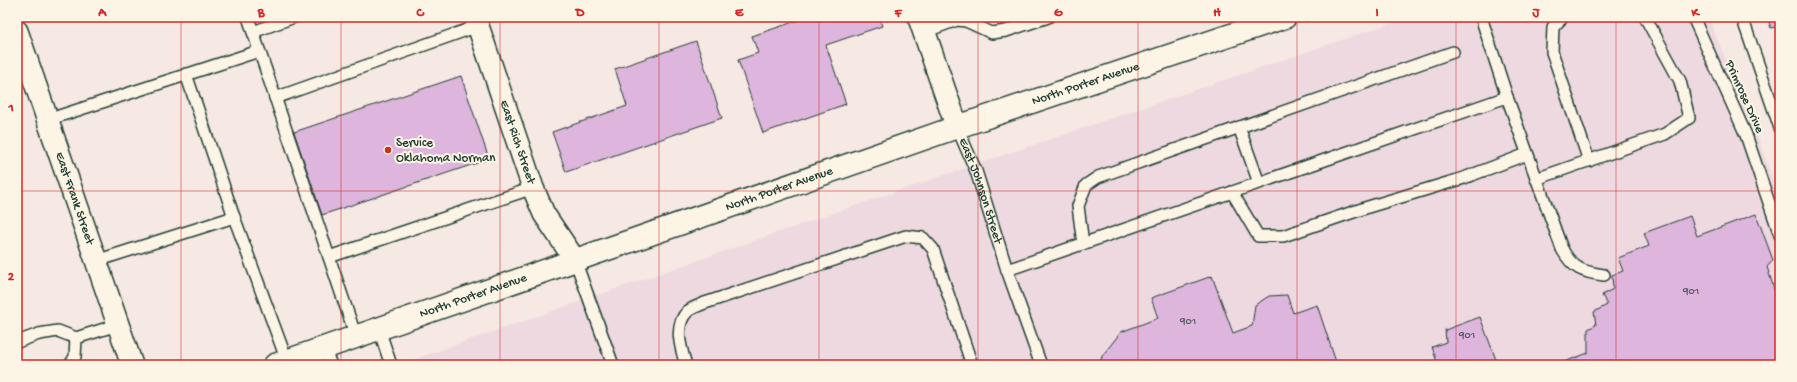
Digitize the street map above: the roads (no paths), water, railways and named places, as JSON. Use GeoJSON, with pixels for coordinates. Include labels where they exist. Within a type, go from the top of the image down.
{"type":"FeatureCollection","features":[{"type":"Feature","properties":{"kind":"main road","name":"North Porter Avenue"},"geometry":{"type":"LineString","coordinates":[[281,363],[327,357],[356,337],[378,329],[957,127],[1285,17]]}},
{"type":"Feature","properties":{"kind":"main road","name":"East Johnson Street"},"geometry":{"type":"LineString","coordinates":[[922,24],[957,127]]}},
{"type":"Feature","properties":{"kind":"street","name":"East Rich Street"},"geometry":{"type":"LineString","coordinates":[[476,21],[533,188],[544,214],[575,260]]}},
{"type":"Feature","properties":{"kind":"street","name":"East Frank Street"},"geometry":{"type":"LineString","coordinates":[[17,31],[132,365]]}},
{"type":"Feature","properties":{"kind":"lane"},"geometry":{"type":"LineString","coordinates":[[248,17],[356,337]]}},
{"type":"Feature","properties":{"kind":"lane"},"geometry":{"type":"LineString","coordinates":[[253,32],[294,17]]}},
{"type":"Feature","properties":{"kind":"lane"},"geometry":{"type":"LineString","coordinates":[[922,24],[966,20],[992,33],[1006,31],[1048,17]]}},
{"type":"Feature","properties":{"kind":"lane"},"geometry":{"type":"LineString","coordinates":[[1481,17],[1507,97],[1562,249],[1570,263],[1588,273],[1604,275]]}},
{"type":"Feature","properties":{"kind":"lane"},"geometry":{"type":"LineString","coordinates":[[1562,17],[1553,27],[1552,52],[1589,161]]}},
{"type":"Feature","properties":{"kind":"lane"},"geometry":{"type":"LineString","coordinates":[[1536,179],[1664,134],[1689,118],[1680,81],[1645,17]]}},
{"type":"Feature","properties":{"kind":"lane","name":"Primrose Drive"},"geometry":{"type":"LineString","coordinates":[[1693,17],[1746,135],[1780,235]]}},
{"type":"Feature","properties":{"kind":"lane"},"geometry":{"type":"LineString","coordinates":[[1742,17],[1780,128]]}},
{"type":"Feature","properties":{"kind":"lane"},"geometry":{"type":"LineString","coordinates":[[275,98],[476,21]]}},
{"type":"Feature","properties":{"kind":"lane"},"geometry":{"type":"LineString","coordinates":[[47,120],[259,50]]}},
{"type":"Feature","properties":{"kind":"lane"},"geometry":{"type":"LineString","coordinates":[[1083,244],[1078,206],[1086,185],[1098,177],[1453,52]]}},
{"type":"Feature","properties":{"kind":"lane"},"geometry":{"type":"LineString","coordinates":[[186,74],[281,363]]}},
{"type":"Feature","properties":{"kind":"lane"},"geometry":{"type":"LineString","coordinates":[[1007,270],[1507,97]]}},
{"type":"Feature","properties":{"kind":"lane","name":"East Johnson Street"},"geometry":{"type":"LineString","coordinates":[[957,127],[976,171],[1007,270],[1041,365]]}},
{"type":"Feature","properties":{"kind":"lane"},"geometry":{"type":"LineString","coordinates":[[1239,127],[1259,183]]}},
{"type":"Feature","properties":{"kind":"lane"},"geometry":{"type":"LineString","coordinates":[[1232,192],[1258,236],[1283,236],[1368,207],[1464,178],[1527,154]]}},
{"type":"Feature","properties":{"kind":"lane"},"geometry":{"type":"LineString","coordinates":[[329,257],[533,188]]}},
{"type":"Feature","properties":{"kind":"lane"},"geometry":{"type":"LineString","coordinates":[[96,261],[234,217]]}},
{"type":"Feature","properties":{"kind":"lane"},"geometry":{"type":"LineString","coordinates":[[686,365],[680,343],[681,324],[688,312],[702,304],[906,236],[922,238],[932,249],[972,365]]}},
{"type":"Feature","properties":{"kind":"lane"},"geometry":{"type":"LineString","coordinates":[[575,260],[613,365]]}},
{"type":"Feature","properties":{"kind":"lane"},"geometry":{"type":"LineString","coordinates":[[17,342],[39,334],[58,331],[76,338],[117,325]]}},
{"type":"Feature","properties":{"kind":"lane"},"geometry":{"type":"LineString","coordinates":[[378,329],[391,365]]}},
{"type":"Feature","properties":{"kind":"lane"},"geometry":{"type":"LineString","coordinates":[[70,365],[76,357],[76,338]]}},
{"type":"Feature","properties":{"kind":"place","name":"Service Oklahoma Norman"},"geometry":{"type":"Point","coordinates":[388,150]}}]}
